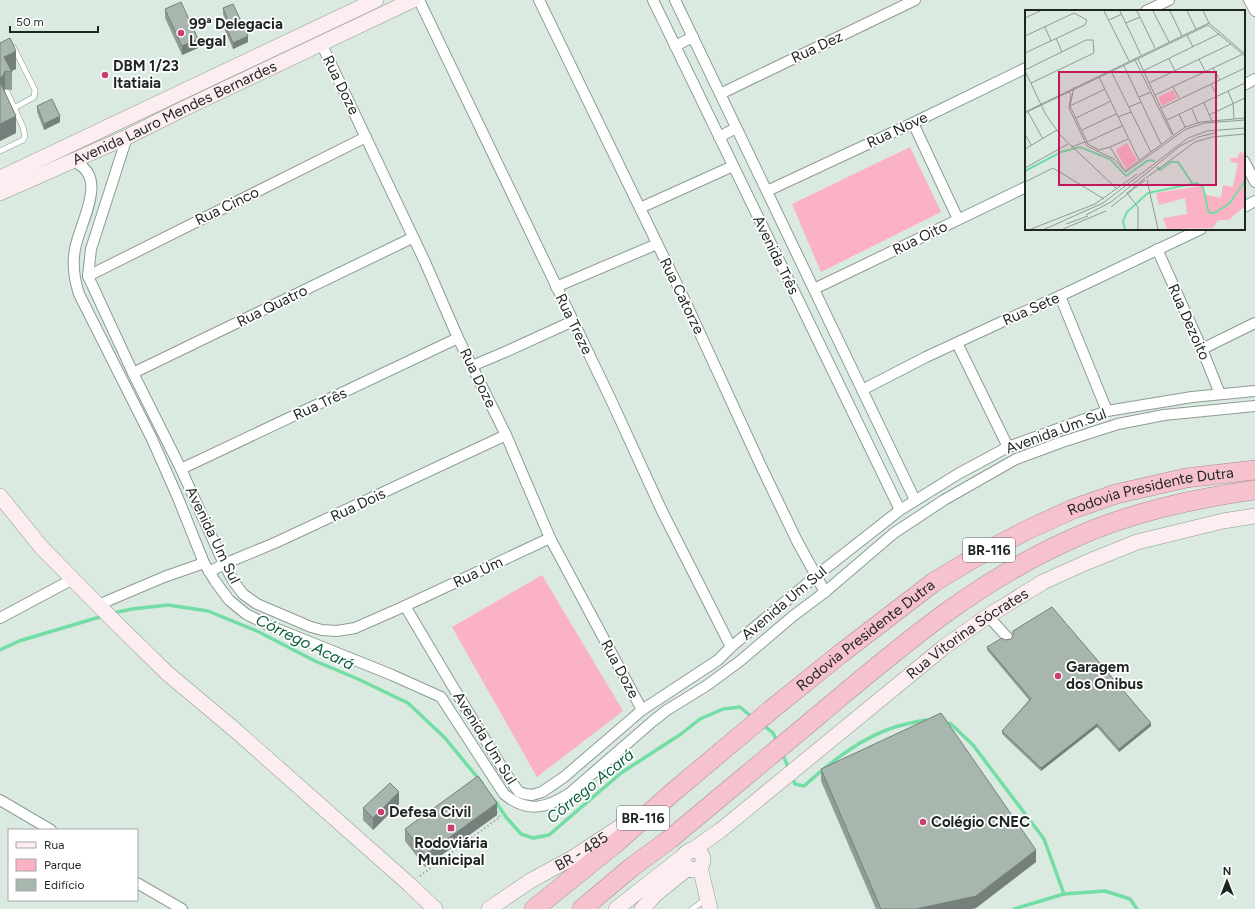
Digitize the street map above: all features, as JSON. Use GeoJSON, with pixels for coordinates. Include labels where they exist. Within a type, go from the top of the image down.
{"type":"FeatureCollection","features":[{"type":"Feature","properties":{"kind":"highway","name":"Rodovia Presidente Dutra"},"geometry":{"type":"LineString","coordinates":[[534,909],[617,842],[672,793],[758,721],[839,655],[934,582],[972,559],[1027,530],[1073,509],[1116,494],[1186,478],[1255,470]]}},
{"type":"Feature","properties":{"kind":"highway","name":"Rodovia Presidente Dutra"},"geometry":{"type":"LineString","coordinates":[[582,909],[632,867],[670,839],[890,655],[937,618],[997,578],[1043,552],[1096,529],[1147,511],[1255,490]]}},
{"type":"Feature","properties":{"kind":"street","name":"Avenida Lauro Mendes Bernardes"},"geometry":{"type":"LineString","coordinates":[[0,178],[42,166],[72,161],[127,137],[320,43],[413,0]]}},
{"type":"Feature","properties":{"kind":"street","name":"Rua Treze"},"geometry":{"type":"LineString","coordinates":[[419,0],[609,395],[662,511],[731,647]]}},
{"type":"Feature","properties":{"kind":"street","name":"Rua Catorze"},"geometry":{"type":"LineString","coordinates":[[539,0],[686,303],[764,471],[825,592]]}},
{"type":"Feature","properties":{"kind":"street","name":"Avenida Três"},"geometry":{"type":"LineString","coordinates":[[652,0],[900,510]]}},
{"type":"Feature","properties":{"kind":"street","name":"Avenida Três"},"geometry":{"type":"LineString","coordinates":[[675,0],[915,500]]}},
{"type":"Feature","properties":{"kind":"street","name":"Rua Dez"},"geometry":{"type":"LineString","coordinates":[[720,94],[915,0]]}},
{"type":"Feature","properties":{"kind":"street"},"geometry":{"type":"LineString","coordinates":[[1148,10],[1169,0]]}},
{"type":"Feature","properties":{"kind":"street"},"geometry":{"type":"LineString","coordinates":[[1249,0],[1255,12]]}},
{"type":"Feature","properties":{"kind":"street","name":"Avenida Lauro Mendes Bernardes"},"geometry":{"type":"LineString","coordinates":[[0,193],[42,166],[119,122],[370,3]]}},
{"type":"Feature","properties":{"kind":"street"},"geometry":{"type":"LineString","coordinates":[[370,3],[370,20]]}},
{"type":"Feature","properties":{"kind":"street"},"geometry":{"type":"LineString","coordinates":[[675,46],[693,37]]}},
{"type":"Feature","properties":{"kind":"street","name":"Rua Doze"},"geometry":{"type":"LineString","coordinates":[[320,43],[366,137],[412,238],[425,262],[458,338],[506,435],[550,538],[642,710]]}},
{"type":"Feature","properties":{"kind":"street","name":"Rua Nove"},"geometry":{"type":"LineString","coordinates":[[766,191],[913,123],[1025,68]]}},
{"type":"Feature","properties":{"kind":"street"},"geometry":{"type":"LineString","coordinates":[[1245,84],[1255,79]]}},
{"type":"Feature","properties":{"kind":"street"},"geometry":{"type":"LineString","coordinates":[[176,94],[183,109]]}},
{"type":"Feature","properties":{"kind":"street"},"geometry":{"type":"LineString","coordinates":[[88,276],[91,249],[127,137],[119,122]]}},
{"type":"Feature","properties":{"kind":"street"},"geometry":{"type":"LineString","coordinates":[[913,123],[958,219]]}},
{"type":"Feature","properties":{"kind":"street"},"geometry":{"type":"LineString","coordinates":[[719,137],[736,128]]}},
{"type":"Feature","properties":{"kind":"street","name":"Rua Cinco"},"geometry":{"type":"LineString","coordinates":[[88,276],[366,137]]}},
{"type":"Feature","properties":{"kind":"street","name":"Avenida Um Sul"},"geometry":{"type":"LineString","coordinates":[[72,161],[80,164],[86,169],[92,182],[88,205],[75,246],[73,266],[79,294],[131,396],[178,498],[207,567],[222,592],[237,608],[270,626],[392,675],[441,697],[504,794],[526,806],[535,808],[557,802],[570,793],[653,721],[667,710],[706,686],[740,661],[793,616],[825,592],[864,557],[894,533],[926,511],[1016,459],[1118,424],[1164,415],[1255,406]]}},
{"type":"Feature","properties":{"kind":"street"},"geometry":{"type":"LineString","coordinates":[[1245,163],[1255,182]]}},
{"type":"Feature","properties":{"kind":"street"},"geometry":{"type":"LineString","coordinates":[[640,208],[733,166]]}},
{"type":"Feature","properties":{"kind":"street","name":"Rua Oito"},"geometry":{"type":"LineString","coordinates":[[814,289],[1025,187]]}},
{"type":"Feature","properties":{"kind":"street"},"geometry":{"type":"LineString","coordinates":[[1245,206],[1255,201]]}},
{"type":"Feature","properties":{"kind":"street","name":"Rua Sete"},"geometry":{"type":"LineString","coordinates":[[862,390],[926,357],[1060,296],[1199,230]]}},
{"type":"Feature","properties":{"kind":"street","name":"Rua Quatro"},"geometry":{"type":"LineString","coordinates":[[133,373],[412,238]]}},
{"type":"Feature","properties":{"kind":"street"},"geometry":{"type":"LineString","coordinates":[[556,287],[657,244]]}},
{"type":"Feature","properties":{"kind":"street"},"geometry":{"type":"LineString","coordinates":[[75,246],[91,249]]}},
{"type":"Feature","properties":{"kind":"street","name":"Rua Dezoito"},"geometry":{"type":"LineString","coordinates":[[1157,249],[1202,349],[1220,394]]}},
{"type":"Feature","properties":{"kind":"street"},"geometry":{"type":"LineString","coordinates":[[780,262],[796,252]]}},
{"type":"Feature","properties":{"kind":"street","name":"Avenida Um Sul"},"geometry":{"type":"LineString","coordinates":[[88,276],[142,392],[182,469],[224,564],[243,594],[257,604],[316,629],[329,631],[342,631],[355,628],[406,606],[508,777],[519,792],[532,795],[542,792],[564,777],[642,710],[718,660],[731,647],[816,576],[900,510],[958,474],[1008,447],[1107,411],[1192,397],[1255,391]]}},
{"type":"Feature","properties":{"kind":"street"},"geometry":{"type":"LineString","coordinates":[[1060,296],[1107,411]]}},
{"type":"Feature","properties":{"kind":"street"},"geometry":{"type":"LineString","coordinates":[[472,366],[573,321]]}},
{"type":"Feature","properties":{"kind":"street"},"geometry":{"type":"LineString","coordinates":[[1202,349],[1255,323]]}},
{"type":"Feature","properties":{"kind":"street"},"geometry":{"type":"LineString","coordinates":[[100,336],[112,329]]}},
{"type":"Feature","properties":{"kind":"street"},"geometry":{"type":"LineString","coordinates":[[818,340],[834,332]]}},
{"type":"Feature","properties":{"kind":"street","name":"Rua Três"},"geometry":{"type":"LineString","coordinates":[[182,469],[458,338]]}},
{"type":"Feature","properties":{"kind":"street"},"geometry":{"type":"LineString","coordinates":[[957,343],[1008,447]]}},
{"type":"Feature","properties":{"kind":"street"},"geometry":{"type":"LineString","coordinates":[[131,396],[142,392]]}},
{"type":"Feature","properties":{"kind":"street"},"geometry":{"type":"LineString","coordinates":[[1164,402],[1164,415]]}},
{"type":"Feature","properties":{"kind":"street"},"geometry":{"type":"LineString","coordinates":[[1058,429],[1062,442]]}},
{"type":"Feature","properties":{"kind":"street"},"geometry":{"type":"LineString","coordinates":[[866,440],[881,430]]}},
{"type":"Feature","properties":{"kind":"street","name":"Rua Dois"},"geometry":{"type":"LineString","coordinates":[[106,613],[164,577],[224,564],[276,542],[506,435]]}},
{"type":"Feature","properties":{"kind":"street"},"geometry":{"type":"LineString","coordinates":[[958,474],[963,489]]}},
{"type":"Feature","properties":{"kind":"street"},"geometry":{"type":"LineString","coordinates":[[0,496],[42,548],[167,673],[235,730],[410,885],[435,909]]}},
{"type":"Feature","properties":{"kind":"street","name":"Rua Vitorina Sócrates"},"geometry":{"type":"LineString","coordinates":[[695,863],[721,830],[944,647],[988,616],[1043,582],[1137,542],[1223,521],[1255,516]]}},
{"type":"Feature","properties":{"kind":"street"},"geometry":{"type":"LineString","coordinates":[[192,534],[208,527]]}},
{"type":"Feature","properties":{"kind":"street","name":"Rua Um"},"geometry":{"type":"LineString","coordinates":[[406,606],[550,538]]}},
{"type":"Feature","properties":{"kind":"street"},"geometry":{"type":"LineString","coordinates":[[857,544],[864,557]]}},
{"type":"Feature","properties":{"kind":"street"},"geometry":{"type":"LineString","coordinates":[[0,618],[73,578]]}},
{"type":"Feature","properties":{"kind":"street"},"geometry":{"type":"LineString","coordinates":[[783,604],[793,616]]}},
{"type":"Feature","properties":{"kind":"street"},"geometry":{"type":"LineString","coordinates":[[270,626],[276,612]]}},
{"type":"Feature","properties":{"kind":"street"},"geometry":{"type":"LineString","coordinates":[[988,616],[1007,637]]}},
{"type":"Feature","properties":{"kind":"street"},"geometry":{"type":"LineString","coordinates":[[441,697],[453,687]]}},
{"type":"Feature","properties":{"kind":"street","name":"BR - 485"},"geometry":{"type":"LineString","coordinates":[[489,909],[530,881],[574,857],[672,793]]}},
{"type":"Feature","properties":{"kind":"street"},"geometry":{"type":"LineString","coordinates":[[0,800],[49,829]]}},
{"type":"Feature","properties":{"kind":"street"},"geometry":{"type":"LineString","coordinates":[[695,863],[709,903]]}},
{"type":"Feature","properties":{"kind":"street"},"geometry":{"type":"LineString","coordinates":[[644,908],[656,894],[695,863]]}},
{"type":"Feature","properties":{"kind":"street"},"geometry":{"type":"LineString","coordinates":[[616,909],[695,863]]}},
{"type":"Feature","properties":{"kind":"street"},"geometry":{"type":"LineString","coordinates":[[138,884],[182,909]]}},
{"type":"Feature","properties":{"kind":"lane"},"geometry":{"type":"LineString","coordinates":[[7,42],[13,46],[35,90],[34,97],[14,108]]}},
{"type":"Feature","properties":{"kind":"lane"},"geometry":{"type":"LineString","coordinates":[[0,151],[23,140],[25,136],[23,127],[7,92]]}},
{"type":"Feature","properties":{"kind":"lane"},"geometry":{"type":"LineString","coordinates":[[692,909],[709,903]]}},
{"type":"Feature","properties":{"kind":"path"},"geometry":{"type":"LineString","coordinates":[[410,885],[427,870],[500,817],[496,810]]}},
{"type":"Feature","properties":{"kind":"green space"},"geometry":{"type":"Polygon","coordinates":[[[910,147],[941,212],[821,272],[792,204],[910,147]]]}},
{"type":"Feature","properties":{"kind":"green space"},"geometry":{"type":"Polygon","coordinates":[[[542,575],[623,711],[537,777],[452,627],[542,575]]]}},
{"type":"Feature","properties":{"kind":"building","name":"99ª Delegacia Legal"},"geometry":{"type":"Polygon","coordinates":[[[181,2],[198,39],[182,46],[165,9],[181,2]]]}},
{"type":"Feature","properties":{"kind":"building"},"geometry":{"type":"Polygon","coordinates":[[[233,4],[248,36],[233,43],[223,20],[227,18],[223,8],[233,4]]]}},
{"type":"Feature","properties":{"kind":"building"},"geometry":{"type":"Polygon","coordinates":[[[10,38],[16,51],[4,57],[12,72],[5,71],[3,76],[0,78],[0,43],[10,38]]]}},
{"type":"Feature","properties":{"kind":"building"},"geometry":{"type":"Polygon","coordinates":[[[0,82],[16,116],[0,124],[0,82]]]}},
{"type":"Feature","properties":{"kind":"building"},"geometry":{"type":"Polygon","coordinates":[[[52,99],[60,116],[44,124],[37,106],[52,99]]]}},
{"type":"Feature","properties":{"kind":"building","name":"Garagem dos Onibus"},"geometry":{"type":"Polygon","coordinates":[[[1052,607],[1151,723],[1119,749],[1097,724],[1041,768],[1002,731],[1031,699],[987,647],[1002,638],[1005,640],[1011,639],[1013,636],[1013,631],[1052,607]]]}},
{"type":"Feature","properties":{"kind":"building","name":"Colégio CNEC"},"geometry":{"type":"Polygon","coordinates":[[[941,713],[1036,850],[976,896],[916,909],[881,909],[821,769],[941,713]]]}},
{"type":"Feature","properties":{"kind":"building","name":"Rodoviária Municipal"},"geometry":{"type":"Polygon","coordinates":[[[478,776],[497,803],[425,855],[405,829],[478,776]]]}},
{"type":"Feature","properties":{"kind":"building"},"geometry":{"type":"Polygon","coordinates":[[[390,783],[399,792],[373,818],[363,808],[390,783]]]}},
{"type":"Feature","properties":{"kind":"waterway","name":"Córrego Acará"},"geometry":{"type":"LineString","coordinates":[[113,613],[132,609],[168,605],[208,611],[257,631],[315,661],[358,679],[408,703],[445,738],[482,783]]}},
{"type":"Feature","properties":{"kind":"waterway","name":"Córrego Acará"},"geometry":{"type":"LineString","coordinates":[[0,650],[19,641],[103,616]]}},
{"type":"Feature","properties":{"kind":"waterway","name":"Córrego Acará"},"geometry":{"type":"LineString","coordinates":[[495,801],[506,817],[521,834],[533,838],[549,835],[621,773],[681,734],[700,719],[723,709],[740,707],[752,717]]}},
{"type":"Feature","properties":{"kind":"waterway","name":"Córrego Acará"},"geometry":{"type":"LineString","coordinates":[[792,777],[795,784],[804,786],[835,760],[858,744],[882,732],[899,726],[925,720],[929,721]]}},
{"type":"Feature","properties":{"kind":"waterway","name":"Córrego Acará"},"geometry":{"type":"LineString","coordinates":[[945,723],[951,724],[973,745],[1044,839],[1064,894]]}},
{"type":"Feature","properties":{"kind":"waterway","name":"Córrego Acará"},"geometry":{"type":"LineString","coordinates":[[762,724],[773,733],[777,742]]}},
{"type":"Feature","properties":{"kind":"waterway","name":"Córrego Acará"},"geometry":{"type":"LineString","coordinates":[[782,753],[789,769]]}},
{"type":"Feature","properties":{"kind":"waterway"},"geometry":{"type":"LineString","coordinates":[[1014,909],[1064,894],[1105,891],[1130,899],[1137,909]]}},
{"type":"Feature","properties":{"kind":"place","name":"99ª Delegacia Legal"},"geometry":{"type":"Point","coordinates":[181,33]}},
{"type":"Feature","properties":{"kind":"place","name":"DBM 1/23 Itatiaia"},"geometry":{"type":"Point","coordinates":[105,75]}},
{"type":"Feature","properties":{"kind":"place","name":"Garagem dos Onibus"},"geometry":{"type":"Point","coordinates":[1058,676]}},
{"type":"Feature","properties":{"kind":"place","name":"Defesa Civil"},"geometry":{"type":"Point","coordinates":[381,812]}},
{"type":"Feature","properties":{"kind":"place","name":"Colégio CNEC"},"geometry":{"type":"Point","coordinates":[923,822]}},
{"type":"Feature","properties":{"kind":"place","name":"Rodoviária Municipal"},"geometry":{"type":"Point","coordinates":[451,828]}}]}
